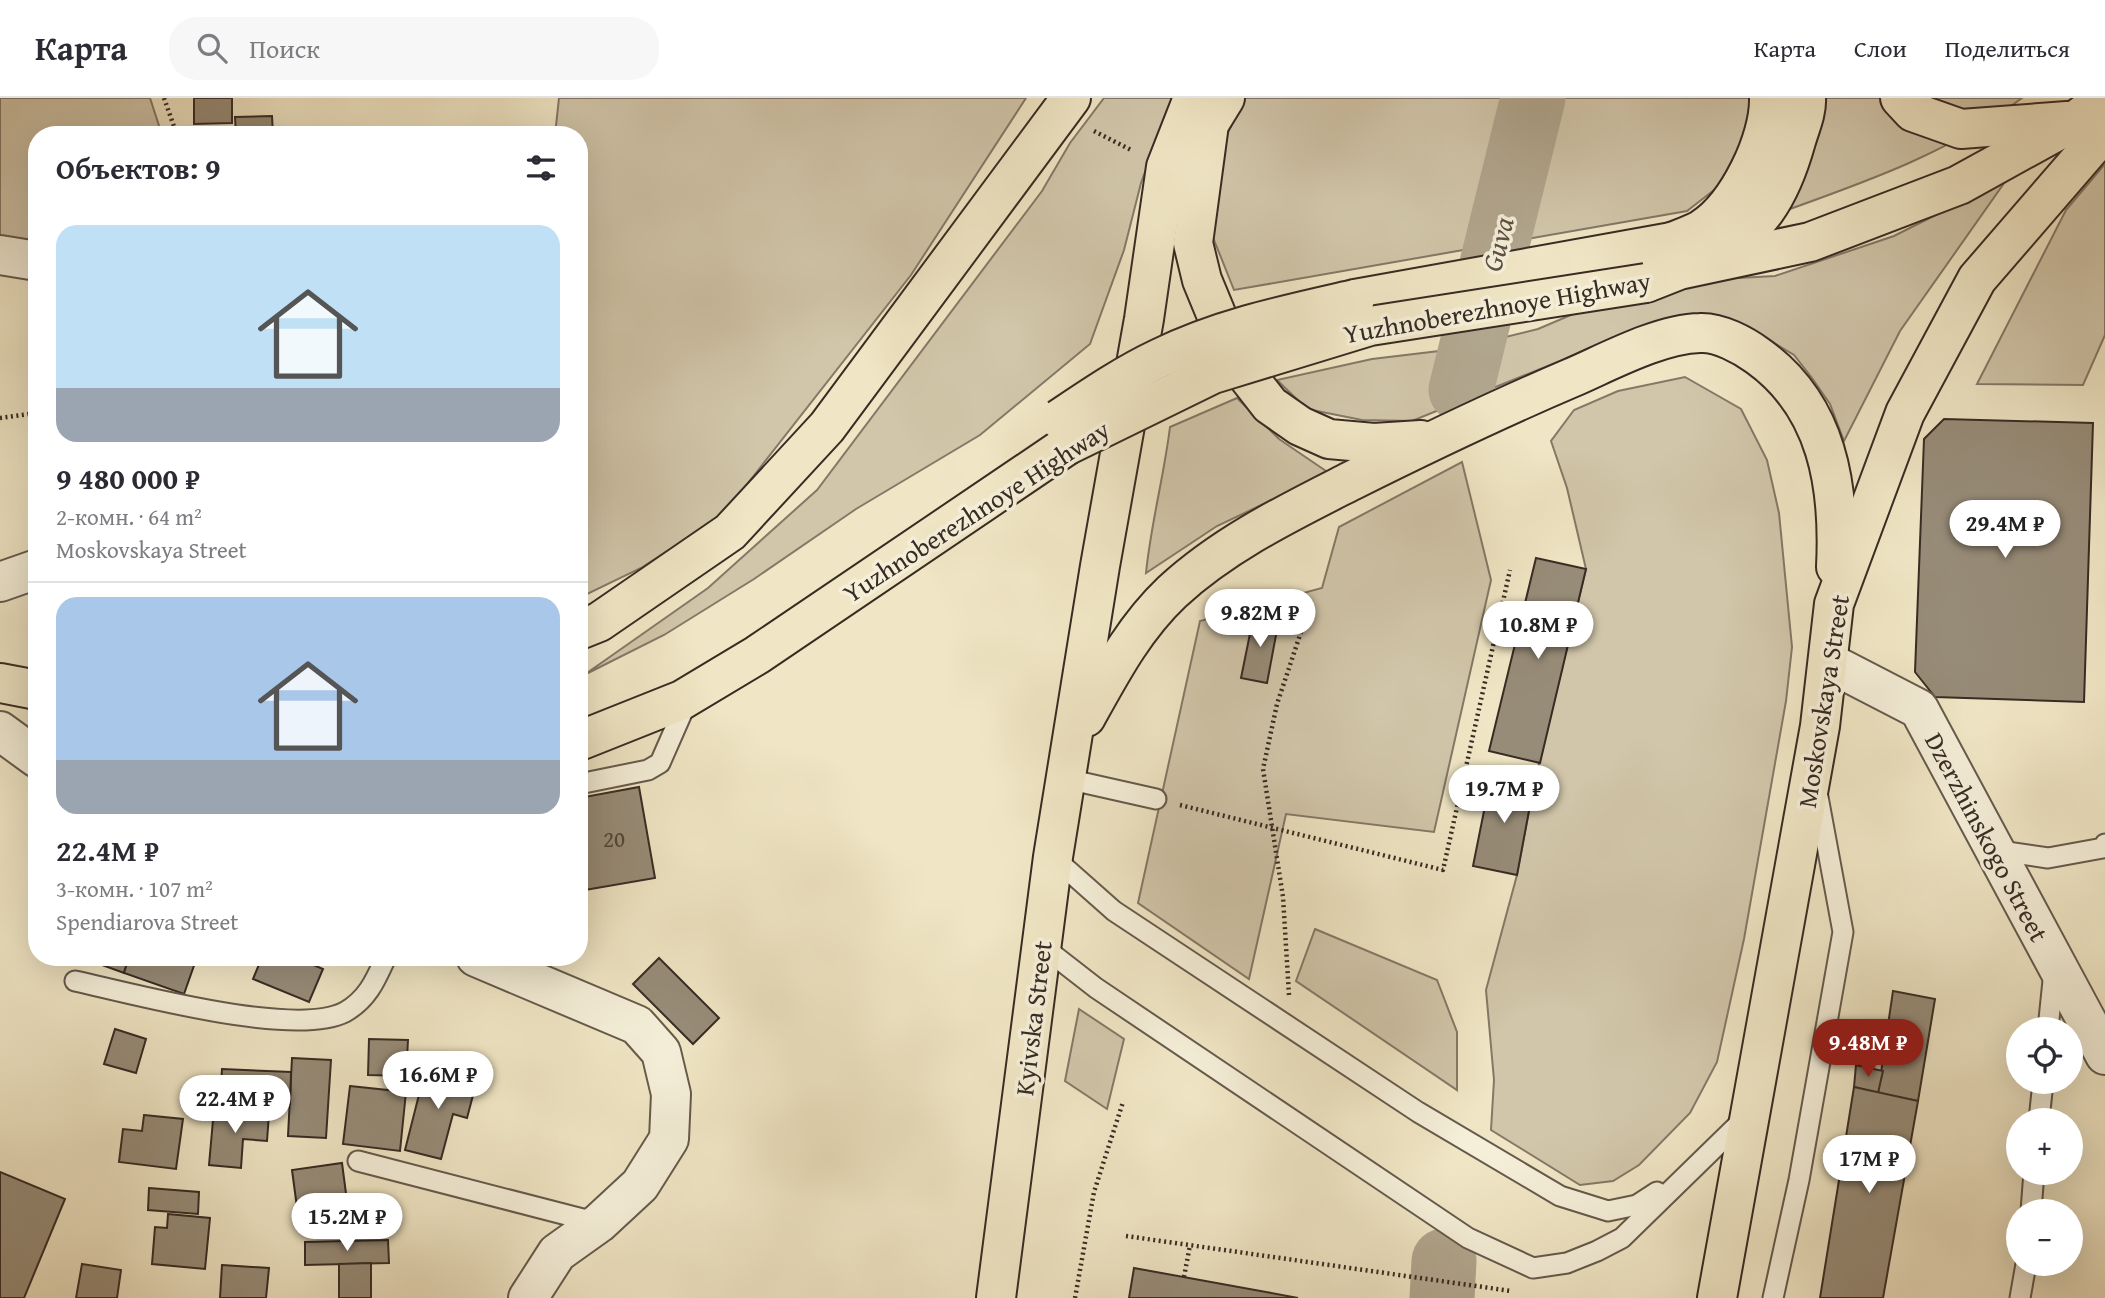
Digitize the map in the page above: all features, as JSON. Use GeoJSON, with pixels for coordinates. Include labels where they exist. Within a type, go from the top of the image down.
{"type":"FeatureCollection","features":[{"type":"Feature","properties":{"kind":"main road","name":"Kyivska Street"},"geometry":{"type":"LineString","coordinates":[[996,1298],[1053,857],[1100,566],[1144,320],[1166,167],[1193,98]]}},
{"type":"Feature","properties":{"kind":"main road"},"geometry":{"type":"LineString","coordinates":[[1225,98],[1209,124],[1193,243],[1202,280],[1235,360],[1270,405],[1300,426],[1329,439],[1374,443],[1433,440]]}},
{"type":"Feature","properties":{"kind":"main road"},"geometry":{"type":"LineString","coordinates":[[1666,265],[1724,210],[1760,148],[1769,115],[1769,98]]}},
{"type":"Feature","properties":{"kind":"main road"},"geometry":{"type":"LineString","coordinates":[[1666,265],[1722,250],[1758,220],[1777,197],[1793,151],[1806,98]]}},
{"type":"Feature","properties":{"kind":"main road"},"geometry":{"type":"LineString","coordinates":[[1900,98],[1913,112],[1961,129],[2095,117]]}},
{"type":"Feature","properties":{"kind":"main road"},"geometry":{"type":"LineString","coordinates":[[588,627],[730,532],[739,523],[827,427],[1081,114]]}},
{"type":"Feature","properties":{"kind":"main road","name":"Yuzhnoberezhnoye Highway"},"geometry":{"type":"LineString","coordinates":[[588,714],[686,675],[760,631],[1063,433],[1213,374],[1370,326],[1666,265],[1810,242],[1959,185],[2095,117]]}},
{"type":"Feature","properties":{"kind":"main road","name":"Moskovskaya Street"},"geometry":{"type":"LineString","coordinates":[[1717,1298],[1813,767],[1834,604],[1905,413],[1977,279],[2095,117]]}},
{"type":"Feature","properties":{"kind":"main road","name":"Yuzhnoberezhnoye Highway"},"geometry":{"type":"LineString","coordinates":[[588,737],[690,695],[757,655],[1063,433],[1111,383],[1163,357],[1255,323],[1355,299],[1627,249],[1666,265]]}},
{"type":"Feature","properties":{"kind":"main road"},"geometry":{"type":"LineString","coordinates":[[1074,740],[1122,651],[1144,621],[1173,591],[1259,527],[1433,440],[1650,344],[1701,332],[1742,345],[1779,371],[1806,403],[1829,455],[1839,517],[1834,604]]}},
{"type":"Feature","properties":{"kind":"main road"},"geometry":{"type":"LineString","coordinates":[[0,683],[28,688]]}},
{"type":"Feature","properties":{"kind":"main road"},"geometry":{"type":"LineString","coordinates":[[0,710],[28,715]]}},
{"type":"Feature","properties":{"kind":"street"},"geometry":{"type":"LineString","coordinates":[[0,255],[28,260]]}},
{"type":"Feature","properties":{"kind":"street"},"geometry":{"type":"LineString","coordinates":[[0,582],[28,572]]}},
{"type":"Feature","properties":{"kind":"street","name":"Dzerzhinskogo Street"},"geometry":{"type":"LineString","coordinates":[[1828,662],[1919,709],[2105,1055]]}},
{"type":"Feature","properties":{"kind":"street"},"geometry":{"type":"LineString","coordinates":[[0,731],[28,751]]}},
{"type":"Feature","properties":{"kind":"street"},"geometry":{"type":"LineString","coordinates":[[497,966],[637,1025],[661,1052],[671,1094],[669,1139],[640,1185],[599,1223],[557,1253],[528,1298]]}},
{"type":"Feature","properties":{"kind":"lane"},"geometry":{"type":"LineString","coordinates":[[588,782],[648,770],[660,763],[690,695]]}},
{"type":"Feature","properties":{"kind":"lane"},"geometry":{"type":"LineString","coordinates":[[1773,1298],[1800,1180],[1843,932],[1813,767]]}},
{"type":"Feature","properties":{"kind":"lane"},"geometry":{"type":"LineString","coordinates":[[1067,779],[1156,799]]}},
{"type":"Feature","properties":{"kind":"lane"},"geometry":{"type":"LineString","coordinates":[[1992,849],[2048,858],[2103,848],[2105,844]]}},
{"type":"Feature","properties":{"kind":"lane"},"geometry":{"type":"LineString","coordinates":[[1053,857],[1114,911],[1418,1112],[1560,1196],[1608,1211],[1637,1205],[1687,1172]]}},
{"type":"Feature","properties":{"kind":"lane"},"geometry":{"type":"LineString","coordinates":[[1042,946],[1096,988],[1468,1238],[1533,1268],[1567,1263],[1622,1238],[1687,1172],[1751,1113]]}},
{"type":"Feature","properties":{"kind":"lane"},"geometry":{"type":"LineString","coordinates":[[2049,1017],[2054,963]]}},
{"type":"Feature","properties":{"kind":"lane"},"geometry":{"type":"LineString","coordinates":[[75,981],[227,1014],[317,1022],[345,1012],[370,993],[382,966]]}},
{"type":"Feature","properties":{"kind":"lane"},"geometry":{"type":"LineString","coordinates":[[358,1161],[599,1223]]}},
{"type":"Feature","properties":{"kind":"lane"},"geometry":{"type":"LineString","coordinates":[[2020,1298],[2024,1276]]}},
{"type":"Feature","properties":{"kind":"path"},"geometry":{"type":"LineString","coordinates":[[164,98],[174,126]]}},
{"type":"Feature","properties":{"kind":"path"},"geometry":{"type":"LineString","coordinates":[[1081,114],[1166,167]]}},
{"type":"Feature","properties":{"kind":"path"},"geometry":{"type":"LineString","coordinates":[[0,418],[28,415]]}},
{"type":"Feature","properties":{"kind":"path"},"geometry":{"type":"LineString","coordinates":[[1156,799],[1443,870],[1510,570]]}},
{"type":"Feature","properties":{"kind":"path"},"geometry":{"type":"LineString","coordinates":[[1289,998],[1283,897],[1263,769],[1277,704],[1311,602]]}},
{"type":"Feature","properties":{"kind":"path"},"geometry":{"type":"LineString","coordinates":[[1075,1298],[1094,1192],[1123,1102]]}},
{"type":"Feature","properties":{"kind":"path"},"geometry":{"type":"LineString","coordinates":[[1126,1236],[1523,1293]]}},
{"type":"Feature","properties":{"kind":"path"},"geometry":{"type":"LineString","coordinates":[[1184,1277],[1190,1245]]}},
{"type":"Feature","properties":{"kind":"shaded area"},"geometry":{"type":"Polygon","coordinates":[[[0,98],[150,98],[159,126],[28,126],[28,245],[0,241],[0,98]]]}},
{"type":"Feature","properties":{"kind":"shaded area"},"geometry":{"type":"Polygon","coordinates":[[[559,98],[1026,98],[911,275],[723,515],[641,568],[588,594],[588,126],[556,126],[559,98]]]}},
{"type":"Feature","properties":{"kind":"shaded area"},"geometry":{"type":"Polygon","coordinates":[[[1104,98],[1191,98],[1159,134],[1141,183],[1124,250],[1090,344],[980,435],[856,509],[754,579],[664,635],[588,673],[708,588],[817,490],[1042,191],[1070,143],[1104,98]]]}},
{"type":"Feature","properties":{"kind":"shaded area"},"geometry":{"type":"Polygon","coordinates":[[[1244,98],[1758,98],[1727,180],[1687,211],[1234,290],[1212,235],[1225,139],[1244,98]]]}},
{"type":"Feature","properties":{"kind":"shaded area"},"geometry":{"type":"Polygon","coordinates":[[[1826,98],[2022,98],[1968,134],[1939,149],[1881,175],[1790,209],[1819,134],[1826,98]]]}},
{"type":"Feature","properties":{"kind":"shaded area"},"geometry":{"type":"Polygon","coordinates":[[[2105,164],[2105,335],[2083,385],[1977,384],[2066,210],[2105,164]]]}},
{"type":"Feature","properties":{"kind":"shaded area"},"geometry":{"type":"Polygon","coordinates":[[[2007,179],[1900,331],[1844,441],[1830,404],[1812,378],[1794,355],[1767,339],[1631,332],[1412,421],[1362,420],[1307,409],[1277,380],[1372,359],[1456,349],[1538,329],[1646,283],[1775,276],[1894,236],[2007,179]]]}},
{"type":"Feature","properties":{"kind":"shaded area"},"geometry":{"type":"Polygon","coordinates":[[[1685,377],[1741,409],[1767,460],[1779,513],[1792,647],[1786,701],[1744,939],[1717,1062],[1690,1113],[1639,1165],[1613,1181],[1580,1185],[1491,1130],[1494,1080],[1486,990],[1517,875],[1534,784],[1586,569],[1567,488],[1551,441],[1574,410],[1618,391],[1685,377]]]}},
{"type":"Feature","properties":{"kind":"shaded area"},"geometry":{"type":"Polygon","coordinates":[[[1237,398],[1279,439],[1329,473],[1217,526],[1146,573],[1170,427],[1237,398]]]}},
{"type":"Feature","properties":{"kind":"shaded area"},"geometry":{"type":"Polygon","coordinates":[[[1462,462],[1491,580],[1434,832],[1286,814],[1249,979],[1138,903],[1200,621],[1322,588],[1339,527],[1462,462]]]}},
{"type":"Feature","properties":{"kind":"shaded area"},"geometry":{"type":"Polygon","coordinates":[[[1315,929],[1437,980],[1457,1032],[1457,1090],[1296,981],[1315,929]]]}},
{"type":"Feature","properties":{"kind":"shaded area"},"geometry":{"type":"Polygon","coordinates":[[[1079,1009],[1124,1039],[1107,1109],[1065,1081],[1079,1009]]]}},
{"type":"Feature","properties":{"kind":"building"},"geometry":{"type":"Polygon","coordinates":[[[194,98],[232,98],[232,123],[194,124],[194,98]]]}},
{"type":"Feature","properties":{"kind":"building"},"geometry":{"type":"Polygon","coordinates":[[[272,116],[273,126],[236,126],[235,117],[272,116]]]}},
{"type":"Feature","properties":{"kind":"building"},"geometry":{"type":"Polygon","coordinates":[[[1944,419],[2093,423],[2084,702],[1935,697],[1915,672],[1924,439],[1944,419]]]}},
{"type":"Feature","properties":{"kind":"building"},"geometry":{"type":"Polygon","coordinates":[[[1536,558],[1586,569],[1540,763],[1489,751],[1536,558]]]}},
{"type":"Feature","properties":{"kind":"building"},"geometry":{"type":"Polygon","coordinates":[[[1254,614],[1279,619],[1267,683],[1241,678],[1254,614]]]}},
{"type":"Feature","properties":{"kind":"building"},"geometry":{"type":"Polygon","coordinates":[[[1491,776],[1534,784],[1517,875],[1473,866],[1491,776]]]}},
{"type":"Feature","properties":{"kind":"building"},"geometry":{"type":"Polygon","coordinates":[[[639,787],[655,878],[588,889],[588,796],[639,787]]]}},
{"type":"Feature","properties":{"kind":"building"},"geometry":{"type":"Polygon","coordinates":[[[659,958],[719,1018],[693,1044],[633,984],[659,958]]]}},
{"type":"Feature","properties":{"kind":"building"},"geometry":{"type":"Polygon","coordinates":[[[105,966],[126,966],[124,973],[105,966]]]}},
{"type":"Feature","properties":{"kind":"building"},"geometry":{"type":"Polygon","coordinates":[[[126,966],[194,966],[184,994],[124,973],[126,966]]]}},
{"type":"Feature","properties":{"kind":"building"},"geometry":{"type":"Polygon","coordinates":[[[258,966],[316,966],[323,969],[309,1002],[253,979],[258,966]]]}},
{"type":"Feature","properties":{"kind":"building"},"geometry":{"type":"Polygon","coordinates":[[[1893,991],[1935,999],[1918,1101],[1878,1093],[1893,991]]]}},
{"type":"Feature","properties":{"kind":"building"},"geometry":{"type":"Polygon","coordinates":[[[115,1029],[146,1039],[136,1073],[104,1064],[115,1029]]]}},
{"type":"Feature","properties":{"kind":"building"},"geometry":{"type":"Polygon","coordinates":[[[369,1039],[408,1040],[406,1076],[368,1075],[369,1039]]]}},
{"type":"Feature","properties":{"kind":"building"},"geometry":{"type":"Polygon","coordinates":[[[292,1058],[331,1060],[326,1138],[288,1136],[292,1058]]]}},
{"type":"Feature","properties":{"kind":"building"},"geometry":{"type":"Polygon","coordinates":[[[1856,1065],[1883,1071],[1878,1093],[1854,1087],[1856,1065]]]}},
{"type":"Feature","properties":{"kind":"building"},"geometry":{"type":"Polygon","coordinates":[[[426,1067],[477,1080],[467,1118],[453,1114],[441,1159],[405,1150],[426,1067]]]}},
{"type":"Feature","properties":{"kind":"building"},"geometry":{"type":"Polygon","coordinates":[[[222,1069],[291,1072],[290,1104],[220,1099],[222,1069]]]}},
{"type":"Feature","properties":{"kind":"building"},"geometry":{"type":"Polygon","coordinates":[[[350,1086],[406,1092],[400,1151],[343,1144],[350,1086]]]}},
{"type":"Feature","properties":{"kind":"building"},"geometry":{"type":"Polygon","coordinates":[[[1854,1087],[1918,1101],[1883,1298],[1820,1298],[1854,1087]]]}},
{"type":"Feature","properties":{"kind":"building"},"geometry":{"type":"Polygon","coordinates":[[[214,1109],[269,1114],[267,1141],[243,1139],[241,1168],[209,1165],[214,1109]]]}},
{"type":"Feature","properties":{"kind":"building"},"geometry":{"type":"Polygon","coordinates":[[[144,1115],[183,1119],[176,1169],[119,1162],[123,1129],[142,1131],[144,1115]]]}},
{"type":"Feature","properties":{"kind":"building"},"geometry":{"type":"Polygon","coordinates":[[[342,1163],[350,1224],[300,1230],[292,1170],[342,1163]]]}},
{"type":"Feature","properties":{"kind":"building"},"geometry":{"type":"Polygon","coordinates":[[[0,1172],[65,1199],[24,1298],[0,1298],[0,1172]]]}},
{"type":"Feature","properties":{"kind":"building"},"geometry":{"type":"Polygon","coordinates":[[[149,1188],[199,1192],[198,1214],[148,1210],[149,1188]]]}},
{"type":"Feature","properties":{"kind":"building"},"geometry":{"type":"Polygon","coordinates":[[[168,1214],[210,1218],[205,1269],[152,1264],[155,1227],[167,1228],[168,1214]]]}},
{"type":"Feature","properties":{"kind":"building"},"geometry":{"type":"Polygon","coordinates":[[[388,1240],[389,1263],[305,1265],[305,1242],[388,1240]]]}},
{"type":"Feature","properties":{"kind":"building"},"geometry":{"type":"Polygon","coordinates":[[[371,1263],[371,1298],[339,1298],[339,1264],[371,1263]]]}},
{"type":"Feature","properties":{"kind":"building"},"geometry":{"type":"Polygon","coordinates":[[[82,1264],[121,1270],[117,1298],[76,1298],[82,1264]]]}},
{"type":"Feature","properties":{"kind":"building"},"geometry":{"type":"Polygon","coordinates":[[[222,1265],[269,1268],[266,1298],[220,1298],[222,1265]]]}},
{"type":"Feature","properties":{"kind":"building"},"geometry":{"type":"Polygon","coordinates":[[[1134,1268],[1266,1292],[1298,1298],[1129,1298],[1134,1268]]]}},
{"type":"Feature","properties":{"kind":"waterway","name":"Guva"},"geometry":{"type":"LineString","coordinates":[[1461,390],[1533,98]]}},
{"type":"Feature","properties":{"kind":"waterway","name":"Guva"},"geometry":{"type":"LineString","coordinates":[[1442,1298],[1444,1261]]}}]}
